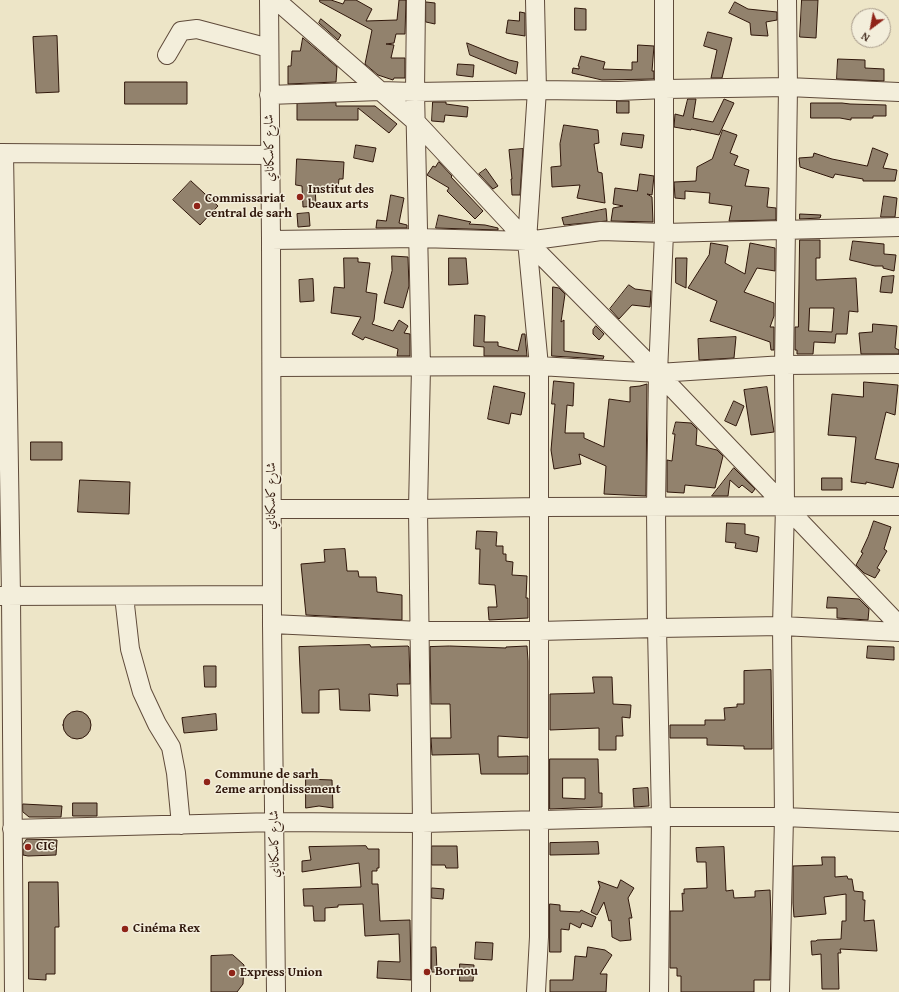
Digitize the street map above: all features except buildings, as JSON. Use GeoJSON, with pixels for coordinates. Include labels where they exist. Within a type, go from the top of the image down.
{"type":"FeatureCollection","features":[{"type":"Feature","properties":{"kind":"street","name":"شارع كاسكاناي"},"geometry":{"type":"LineString","coordinates":[[269,0],[269,154],[272,368],[272,624],[276,992]]}},
{"type":"Feature","properties":{"kind":"street"},"geometry":{"type":"LineString","coordinates":[[276,0],[416,123],[527,241],[658,373],[899,625]]}},
{"type":"Feature","properties":{"kind":"street"},"geometry":{"type":"LineString","coordinates":[[416,0],[416,123],[420,367],[418,509],[422,822],[421,992]]}},
{"type":"Feature","properties":{"kind":"street"},"geometry":{"type":"LineString","coordinates":[[534,0],[537,90],[527,241],[539,366],[539,937],[536,992]]}},
{"type":"Feature","properties":{"kind":"street"},"geometry":{"type":"LineString","coordinates":[[659,992],[661,817],[656,507],[658,373],[664,233],[664,0]]}},
{"type":"Feature","properties":{"kind":"street"},"geometry":{"type":"LineString","coordinates":[[780,992],[784,817],[782,626],[785,506],[784,365],[787,230],[787,0]]}},
{"type":"Feature","properties":{"kind":"street"},"geometry":{"type":"LineString","coordinates":[[168,55],[181,31],[197,29],[269,48]]}},
{"type":"Feature","properties":{"kind":"street"},"geometry":{"type":"LineString","coordinates":[[269,96],[380,90],[416,92],[537,90],[619,91],[788,87],[899,92]]}},
{"type":"Feature","properties":{"kind":"street"},"geometry":{"type":"LineString","coordinates":[[14,992],[12,829],[5,596],[2,153],[269,154]]}},
{"type":"Feature","properties":{"kind":"street"},"geometry":{"type":"LineString","coordinates":[[271,240],[418,238],[527,241],[602,231],[664,233],[899,227]]}},
{"type":"Feature","properties":{"kind":"street"},"geometry":{"type":"LineString","coordinates":[[272,368],[539,366],[658,373],[784,365],[899,364]]}},
{"type":"Feature","properties":{"kind":"street"},"geometry":{"type":"LineString","coordinates":[[272,509],[899,506]]}},
{"type":"Feature","properties":{"kind":"street"},"geometry":{"type":"LineString","coordinates":[[5,596],[272,595]]}},
{"type":"Feature","properties":{"kind":"street"},"geometry":{"type":"LineString","coordinates":[[124,596],[130,649],[142,692],[157,724],[171,747],[176,773],[181,825]]}},
{"type":"Feature","properties":{"kind":"street"},"geometry":{"type":"LineString","coordinates":[[272,624],[420,631],[539,631],[782,626],[899,632]]}},
{"type":"Feature","properties":{"kind":"street"},"geometry":{"type":"LineString","coordinates":[[12,829],[275,822],[539,821],[661,817],[784,817],[899,822]]}},
{"type":"Feature","properties":{"kind":"place","name":"Institut des beaux arts"},"geometry":{"type":"Point","coordinates":[300,197]}},
{"type":"Feature","properties":{"kind":"place","name":"Commissariat central de sarh"},"geometry":{"type":"Point","coordinates":[197,206]}},
{"type":"Feature","properties":{"kind":"place","name":"Commune de sarh 2eme arrondissement"},"geometry":{"type":"Point","coordinates":[207,782]}},
{"type":"Feature","properties":{"kind":"place","name":"CIC"},"geometry":{"type":"Point","coordinates":[28,847]}},
{"type":"Feature","properties":{"kind":"place","name":"Cinéma Rex"},"geometry":{"type":"Point","coordinates":[125,929]}},
{"type":"Feature","properties":{"kind":"place","name":"Bornou"},"geometry":{"type":"Point","coordinates":[427,972]}},
{"type":"Feature","properties":{"kind":"place","name":"Express Union"},"geometry":{"type":"Point","coordinates":[232,973]}}]}
